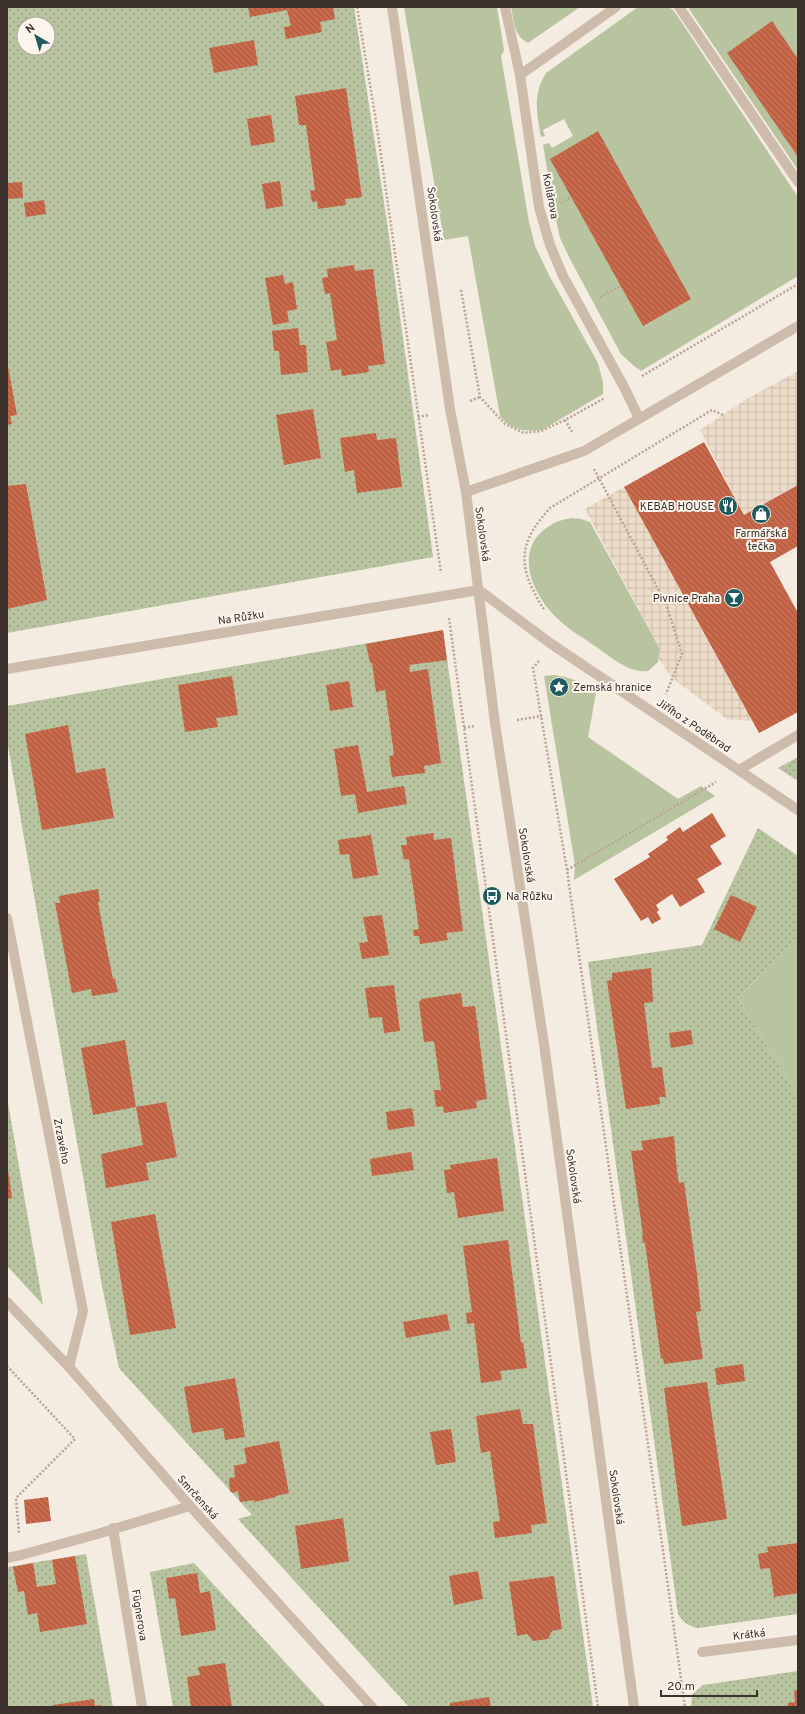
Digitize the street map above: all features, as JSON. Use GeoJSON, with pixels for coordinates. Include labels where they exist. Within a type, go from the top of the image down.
{"type":"FeatureCollection","features":[{"type":"Feature","properties":{"kind":"street","name":"Sokolovská"},"geometry":{"type":"LineString","coordinates":[[392,7],[450,410],[466,492],[495,723],[544,1044],[634,1707]]}},
{"type":"Feature","properties":{"kind":"street"},"geometry":{"type":"LineString","coordinates":[[505,7],[520,75],[616,7]]}},
{"type":"Feature","properties":{"kind":"street"},"geometry":{"type":"LineString","coordinates":[[679,7],[798,182]]}},
{"type":"Feature","properties":{"kind":"street","name":"Kollárova"},"geometry":{"type":"LineString","coordinates":[[520,75],[539,207],[550,244],[563,276],[624,387],[639,418]]}},
{"type":"Feature","properties":{"kind":"street"},"geometry":{"type":"LineString","coordinates":[[466,492],[584,451],[798,326]]}},
{"type":"Feature","properties":{"kind":"street","name":"Na Růžku"},"geometry":{"type":"LineString","coordinates":[[7,669],[479,590]]}},
{"type":"Feature","properties":{"kind":"street","name":"Jiřího z Poděbrad"},"geometry":{"type":"LineString","coordinates":[[479,590],[550,643],[798,810]]}},
{"type":"Feature","properties":{"kind":"street"},"geometry":{"type":"LineString","coordinates":[[739,770],[798,735]]}},
{"type":"Feature","properties":{"kind":"street","name":"Zrzavého"},"geometry":{"type":"LineString","coordinates":[[7,918],[83,1311],[69,1367]]}},
{"type":"Feature","properties":{"kind":"street","name":"Smrčenská"},"geometry":{"type":"LineString","coordinates":[[7,1302],[69,1367],[190,1506],[372,1707]]}},
{"type":"Feature","properties":{"kind":"street"},"geometry":{"type":"LineString","coordinates":[[7,1558],[190,1506]]}},
{"type":"Feature","properties":{"kind":"street","name":"Fügnerova"},"geometry":{"type":"LineString","coordinates":[[113,1528],[142,1707]]}},
{"type":"Feature","properties":{"kind":"street","name":"Krátká"},"geometry":{"type":"LineString","coordinates":[[702,1652],[798,1640]]}},
{"type":"Feature","properties":{"kind":"path"},"geometry":{"type":"LineString","coordinates":[[357,7],[376,121],[444,596],[452,635],[486,902],[598,1707]]}},
{"type":"Feature","properties":{"kind":"path"},"geometry":{"type":"LineString","coordinates":[[461,290],[480,397],[505,424],[524,433],[541,431],[565,420],[624,387],[798,284]]}},
{"type":"Feature","properties":{"kind":"path"},"geometry":{"type":"LineString","coordinates":[[545,610],[540,605],[524,566],[528,541],[535,524],[550,508],[712,410],[723,415]]}},
{"type":"Feature","properties":{"kind":"path"},"geometry":{"type":"LineString","coordinates":[[599,478],[666,604],[682,654],[666,695]]}},
{"type":"Feature","properties":{"kind":"path"},"geometry":{"type":"LineString","coordinates":[[550,643],[533,668],[567,870],[685,1707]]}},
{"type":"Feature","properties":{"kind":"path"},"geometry":{"type":"LineString","coordinates":[[567,870],[690,796],[739,770]]}},
{"type":"Feature","properties":{"kind":"path"},"geometry":{"type":"LineString","coordinates":[[7,1366],[75,1439],[16,1498],[21,1555]]}},
{"type":"Feature","properties":{"kind":"green space"},"geometry":{"type":"Polygon","coordinates":[[[7,7],[354,7],[388,229],[433,557],[7,633],[7,7]]]}},
{"type":"Feature","properties":{"kind":"green space"},"geometry":{"type":"Polygon","coordinates":[[[404,7],[497,7],[504,50],[501,56],[529,222],[535,246],[549,275],[598,363],[603,382],[603,394],[542,430],[530,431],[518,429],[508,424],[500,416],[468,236],[444,240],[404,7]]]}},
{"type":"Feature","properties":{"kind":"green space"},"geometry":{"type":"Polygon","coordinates":[[[511,7],[580,7],[528,43],[523,40],[517,32],[511,7]]]}},
{"type":"Feature","properties":{"kind":"green space"},"geometry":{"type":"Polygon","coordinates":[[[638,7],[669,7],[674,11],[798,197],[798,276],[641,371],[621,354],[560,238],[543,145],[549,143],[552,148],[573,136],[564,119],[543,130],[545,136],[541,137],[537,105],[539,89],[546,73],[638,7]]]}},
{"type":"Feature","properties":{"kind":"green space"},"geometry":{"type":"Polygon","coordinates":[[[688,7],[798,7],[798,170],[691,12],[688,7]]]}},
{"type":"Feature","properties":{"kind":"green space"},"geometry":{"type":"Polygon","coordinates":[[[572,518],[590,522],[660,649],[658,662],[648,671],[641,671],[627,667],[570,629],[560,621],[542,601],[537,591],[529,569],[531,548],[536,538],[548,527],[561,520],[572,518]]]}},
{"type":"Feature","properties":{"kind":"green space"},"geometry":{"type":"Polygon","coordinates":[[[443,630],[593,1707],[409,1707],[238,1519],[252,1515],[119,1368],[102,1286],[7,740],[7,706],[443,630]]]}},
{"type":"Feature","properties":{"kind":"green space"},"geometry":{"type":"Polygon","coordinates":[[[554,675],[566,677],[576,681],[596,693],[588,737],[678,799],[701,786],[715,796],[574,880],[575,865],[544,676],[554,675]]]}},
{"type":"Feature","properties":{"kind":"green space"},"geometry":{"type":"Polygon","coordinates":[[[798,757],[798,781],[778,768],[798,757]]]}},
{"type":"Feature","properties":{"kind":"green space"},"geometry":{"type":"Polygon","coordinates":[[[758,828],[798,856],[798,937],[738,998],[798,1097],[798,1614],[698,1628],[686,1623],[678,1614],[588,962],[702,945],[758,828]]]}},
{"type":"Feature","properties":{"kind":"green space"},"geometry":{"type":"Polygon","coordinates":[[[798,937],[798,1097],[738,998],[798,937]]]}},
{"type":"Feature","properties":{"kind":"green space"},"geometry":{"type":"Polygon","coordinates":[[[7,1097],[43,1305],[7,1266],[7,1097]]]}},
{"type":"Feature","properties":{"kind":"green space"},"geometry":{"type":"Polygon","coordinates":[[[86,1554],[113,1707],[7,1707],[7,1567],[86,1554]]]}},
{"type":"Feature","properties":{"kind":"green space"},"geometry":{"type":"Polygon","coordinates":[[[194,1563],[326,1707],[173,1707],[150,1572],[194,1563]]]}},
{"type":"Feature","properties":{"kind":"green space"},"geometry":{"type":"Polygon","coordinates":[[[798,1671],[798,1707],[691,1707],[692,1695],[703,1685],[798,1671]]]}},
{"type":"Feature","properties":{"kind":"shaded area"},"geometry":{"type":"Polygon","coordinates":[[[798,371],[798,485],[744,515],[700,430],[745,400],[798,371]]]}},
{"type":"Feature","properties":{"kind":"shaded area"},"geometry":{"type":"Polygon","coordinates":[[[624,487],[753,721],[727,719],[672,678],[659,659],[660,649],[585,509],[624,487]]]}},
{"type":"Feature","properties":{"kind":"building"},"geometry":{"type":"Polygon","coordinates":[[[248,7],[333,7],[335,19],[320,22],[322,32],[286,39],[284,27],[291,26],[287,10],[250,17],[248,7]]]}},
{"type":"Feature","properties":{"kind":"building"},"geometry":{"type":"Polygon","coordinates":[[[772,21],[798,59],[798,157],[727,53],[772,21]]]}},
{"type":"Feature","properties":{"kind":"building"},"geometry":{"type":"Polygon","coordinates":[[[254,40],[258,65],[214,73],[209,48],[254,40]]]}},
{"type":"Feature","properties":{"kind":"building"},"geometry":{"type":"Polygon","coordinates":[[[346,88],[362,197],[345,199],[346,205],[318,209],[317,201],[312,202],[310,191],[315,190],[306,125],[299,125],[295,96],[346,88]]]}},
{"type":"Feature","properties":{"kind":"building"},"geometry":{"type":"Polygon","coordinates":[[[271,115],[275,142],[251,146],[247,119],[271,115]]]}},
{"type":"Feature","properties":{"kind":"building"},"geometry":{"type":"Polygon","coordinates":[[[598,131],[691,299],[643,326],[550,159],[598,131]]]}},
{"type":"Feature","properties":{"kind":"building"},"geometry":{"type":"Polygon","coordinates":[[[280,181],[283,206],[266,209],[262,184],[280,181]]]}},
{"type":"Feature","properties":{"kind":"building"},"geometry":{"type":"Polygon","coordinates":[[[22,182],[23,198],[7,199],[7,183],[22,182]]]}},
{"type":"Feature","properties":{"kind":"building"},"geometry":{"type":"Polygon","coordinates":[[[44,200],[46,214],[26,217],[24,203],[44,200]]]}},
{"type":"Feature","properties":{"kind":"building"},"geometry":{"type":"Polygon","coordinates":[[[354,265],[355,271],[373,269],[385,364],[368,366],[369,372],[342,376],[341,369],[331,371],[326,342],[337,340],[330,293],[325,294],[322,278],[328,277],[327,269],[354,265]]]}},
{"type":"Feature","properties":{"kind":"building"},"geometry":{"type":"Polygon","coordinates":[[[283,275],[285,284],[293,282],[297,309],[287,311],[289,322],[273,325],[265,278],[283,275]]]}},
{"type":"Feature","properties":{"kind":"building"},"geometry":{"type":"Polygon","coordinates":[[[298,328],[300,345],[306,345],[308,372],[281,375],[279,351],[274,351],[272,331],[298,328]]]}},
{"type":"Feature","properties":{"kind":"building"},"geometry":{"type":"Polygon","coordinates":[[[7,361],[17,415],[10,416],[12,424],[7,425],[7,361]]]}},
{"type":"Feature","properties":{"kind":"building"},"geometry":{"type":"Polygon","coordinates":[[[313,409],[321,458],[284,465],[276,415],[313,409]]]}},
{"type":"Feature","properties":{"kind":"building"},"geometry":{"type":"Polygon","coordinates":[[[376,433],[377,440],[396,438],[402,487],[357,493],[354,470],[345,472],[340,438],[376,433]]]}},
{"type":"Feature","properties":{"kind":"building"},"geometry":{"type":"Polygon","coordinates":[[[704,442],[744,515],[798,485],[798,546],[770,562],[798,613],[798,712],[759,733],[624,487],[704,442]]]}},
{"type":"Feature","properties":{"kind":"building"},"geometry":{"type":"Polygon","coordinates":[[[26,484],[47,600],[7,609],[7,486],[26,484]]]}},
{"type":"Feature","properties":{"kind":"building"},"geometry":{"type":"Polygon","coordinates":[[[443,630],[447,660],[409,665],[410,672],[428,669],[441,763],[424,766],[425,773],[392,777],[389,756],[394,755],[385,690],[376,692],[372,663],[370,663],[366,644],[443,630]]]}},
{"type":"Feature","properties":{"kind":"building"},"geometry":{"type":"Polygon","coordinates":[[[232,676],[238,715],[216,718],[218,727],[185,732],[178,685],[232,676]]]}},
{"type":"Feature","properties":{"kind":"building"},"geometry":{"type":"Polygon","coordinates":[[[349,681],[353,707],[330,711],[326,685],[349,681]]]}},
{"type":"Feature","properties":{"kind":"building"},"geometry":{"type":"Polygon","coordinates":[[[68,725],[76,773],[105,768],[114,818],[42,830],[25,734],[68,725]]]}},
{"type":"Feature","properties":{"kind":"building"},"geometry":{"type":"Polygon","coordinates":[[[358,745],[367,792],[404,786],[407,804],[358,813],[355,794],[341,796],[334,749],[358,745]]]}},
{"type":"Feature","properties":{"kind":"building"},"geometry":{"type":"Polygon","coordinates":[[[712,813],[726,836],[710,846],[722,864],[697,879],[705,892],[680,907],[672,894],[656,905],[659,910],[657,912],[661,919],[652,924],[648,917],[641,921],[614,879],[650,857],[648,854],[668,840],[666,837],[680,827],[683,832],[712,813]]]}},
{"type":"Feature","properties":{"kind":"building"},"geometry":{"type":"Polygon","coordinates":[[[433,833],[434,840],[451,838],[463,931],[446,933],[448,940],[420,944],[419,936],[414,936],[413,930],[419,929],[409,859],[404,860],[401,845],[407,845],[406,837],[433,833]]]}},
{"type":"Feature","properties":{"kind":"building"},"geometry":{"type":"Polygon","coordinates":[[[371,835],[378,875],[353,879],[349,854],[340,855],[338,840],[371,835]]]}},
{"type":"Feature","properties":{"kind":"building"},"geometry":{"type":"Polygon","coordinates":[[[98,889],[100,902],[98,902],[105,940],[113,979],[115,979],[118,992],[92,996],[91,989],[72,993],[55,903],[60,903],[59,896],[98,889]]]}},
{"type":"Feature","properties":{"kind":"building"},"geometry":{"type":"Polygon","coordinates":[[[731,895],[757,907],[740,942],[714,929],[731,895]]]}},
{"type":"Feature","properties":{"kind":"building"},"geometry":{"type":"Polygon","coordinates":[[[382,915],[389,955],[362,959],[359,943],[368,942],[363,917],[382,915]]]}},
{"type":"Feature","properties":{"kind":"building"},"geometry":{"type":"Polygon","coordinates":[[[651,968],[653,1002],[644,1003],[652,1068],[662,1067],[666,1097],[659,1097],[660,1104],[626,1109],[607,981],[612,980],[612,973],[651,968]]]}},
{"type":"Feature","properties":{"kind":"building"},"geometry":{"type":"Polygon","coordinates":[[[394,985],[400,1031],[384,1033],[382,1017],[369,1018],[365,988],[394,985]]]}},
{"type":"Feature","properties":{"kind":"building"},"geometry":{"type":"Polygon","coordinates":[[[461,993],[463,1007],[475,1006],[487,1099],[476,1101],[477,1108],[444,1113],[443,1106],[436,1107],[434,1090],[441,1090],[434,1041],[424,1042],[419,1002],[422,999],[461,993]]]}},
{"type":"Feature","properties":{"kind":"building"},"geometry":{"type":"Polygon","coordinates":[[[691,1030],[693,1044],[671,1048],[669,1033],[691,1030]]]}},
{"type":"Feature","properties":{"kind":"building"},"geometry":{"type":"Polygon","coordinates":[[[125,1040],[136,1107],[93,1115],[81,1048],[125,1040]]]}},
{"type":"Feature","properties":{"kind":"building"},"geometry":{"type":"Polygon","coordinates":[[[166,1102],[177,1157],[146,1163],[149,1180],[106,1188],[101,1154],[143,1145],[136,1107],[166,1102]]]}},
{"type":"Feature","properties":{"kind":"building"},"geometry":{"type":"Polygon","coordinates":[[[412,1108],[415,1126],[388,1130],[386,1112],[412,1108]]]}},
{"type":"Feature","properties":{"kind":"building"},"geometry":{"type":"Polygon","coordinates":[[[674,1136],[677,1172],[679,1183],[684,1182],[697,1274],[701,1311],[696,1312],[703,1359],[664,1364],[663,1358],[661,1359],[645,1243],[643,1243],[631,1151],[643,1150],[641,1141],[674,1136]]]}},
{"type":"Feature","properties":{"kind":"building"},"geometry":{"type":"Polygon","coordinates":[[[411,1152],[414,1170],[372,1176],[370,1159],[411,1152]]]}},
{"type":"Feature","properties":{"kind":"building"},"geometry":{"type":"Polygon","coordinates":[[[497,1158],[504,1211],[458,1218],[454,1192],[447,1193],[444,1170],[451,1169],[450,1165],[497,1158]]]}},
{"type":"Feature","properties":{"kind":"building"},"geometry":{"type":"Polygon","coordinates":[[[8,1170],[12,1198],[7,1199],[7,1171],[8,1170]]]}},
{"type":"Feature","properties":{"kind":"building"},"geometry":{"type":"Polygon","coordinates":[[[155,1214],[176,1328],[130,1335],[111,1222],[155,1214]]]}},
{"type":"Feature","properties":{"kind":"building"},"geometry":{"type":"Polygon","coordinates":[[[508,1240],[521,1343],[523,1342],[527,1368],[500,1371],[502,1380],[481,1383],[474,1323],[467,1324],[466,1313],[472,1312],[463,1246],[508,1240]]]}},
{"type":"Feature","properties":{"kind":"building"},"geometry":{"type":"Polygon","coordinates":[[[447,1314],[450,1330],[406,1338],[403,1322],[447,1314]]]}},
{"type":"Feature","properties":{"kind":"building"},"geometry":{"type":"Polygon","coordinates":[[[743,1364],[745,1381],[717,1385],[715,1368],[743,1364]]]}},
{"type":"Feature","properties":{"kind":"building"},"geometry":{"type":"Polygon","coordinates":[[[235,1378],[245,1437],[225,1440],[223,1428],[192,1433],[184,1387],[235,1378]]]}},
{"type":"Feature","properties":{"kind":"building"},"geometry":{"type":"Polygon","coordinates":[[[707,1382],[727,1519],[682,1526],[664,1388],[707,1382]]]}},
{"type":"Feature","properties":{"kind":"building"},"geometry":{"type":"Polygon","coordinates":[[[520,1409],[523,1424],[533,1424],[547,1523],[531,1525],[532,1533],[495,1538],[493,1522],[500,1521],[490,1451],[481,1453],[476,1416],[520,1409]]]}},
{"type":"Feature","properties":{"kind":"building"},"geometry":{"type":"Polygon","coordinates":[[[451,1429],[456,1462],[436,1465],[430,1432],[451,1429]]]}},
{"type":"Feature","properties":{"kind":"building"},"geometry":{"type":"Polygon","coordinates":[[[279,1441],[289,1493],[254,1502],[254,1500],[240,1502],[238,1491],[233,1493],[230,1491],[229,1480],[230,1478],[235,1477],[234,1466],[247,1463],[244,1448],[279,1441]]]}},
{"type":"Feature","properties":{"kind":"building"},"geometry":{"type":"Polygon","coordinates":[[[48,1497],[51,1521],[26,1524],[24,1500],[48,1497]]]}},
{"type":"Feature","properties":{"kind":"building"},"geometry":{"type":"Polygon","coordinates":[[[343,1518],[349,1561],[301,1569],[295,1526],[343,1518]]]}},
{"type":"Feature","properties":{"kind":"building"},"geometry":{"type":"Polygon","coordinates":[[[798,1543],[798,1593],[774,1597],[770,1568],[760,1569],[758,1554],[768,1552],[767,1547],[798,1543]]]}},
{"type":"Feature","properties":{"kind":"building"},"geometry":{"type":"Polygon","coordinates":[[[75,1556],[87,1624],[40,1632],[37,1613],[28,1615],[24,1591],[18,1592],[13,1567],[33,1563],[37,1587],[56,1584],[52,1560],[75,1556]]]}},
{"type":"Feature","properties":{"kind":"building"},"geometry":{"type":"Polygon","coordinates":[[[478,1571],[483,1599],[454,1605],[449,1576],[478,1571]]]}},
{"type":"Feature","properties":{"kind":"building"},"geometry":{"type":"Polygon","coordinates":[[[197,1573],[200,1593],[210,1591],[216,1630],[181,1636],[175,1598],[169,1599],[166,1578],[197,1573]]]}},
{"type":"Feature","properties":{"kind":"building"},"geometry":{"type":"Polygon","coordinates":[[[554,1576],[562,1629],[552,1631],[548,1639],[533,1641],[527,1634],[517,1636],[509,1582],[554,1576]]]}},
{"type":"Feature","properties":{"kind":"building"},"geometry":{"type":"Polygon","coordinates":[[[225,1663],[232,1707],[191,1707],[187,1677],[200,1675],[198,1667],[225,1663]]]}},
{"type":"Feature","properties":{"kind":"building"},"geometry":{"type":"Polygon","coordinates":[[[798,1690],[798,1707],[788,1707],[788,1703],[795,1702],[794,1691],[798,1690]]]}},
{"type":"Feature","properties":{"kind":"building"},"geometry":{"type":"Polygon","coordinates":[[[489,1697],[491,1707],[450,1707],[450,1703],[489,1697]]]}},
{"type":"Feature","properties":{"kind":"building"},"geometry":{"type":"Polygon","coordinates":[[[94,1699],[95,1706],[101,1705],[101,1707],[53,1707],[53,1705],[94,1699]]]}},
{"type":"Feature","properties":{"kind":"place","name":"KEBAB HOUSE"},"geometry":{"type":"Point","coordinates":[728,506]}},
{"type":"Feature","properties":{"kind":"place","name":"Farmářská tečka"},"geometry":{"type":"Point","coordinates":[761,514]}},
{"type":"Feature","properties":{"kind":"place","name":"Pivnice Praha"},"geometry":{"type":"Point","coordinates":[734,598]}},
{"type":"Feature","properties":{"kind":"place","name":"Zemská hranice"},"geometry":{"type":"Point","coordinates":[559,687]}},
{"type":"Feature","properties":{"kind":"place","name":"Na Růžku"},"geometry":{"type":"Point","coordinates":[492,896]}}]}
